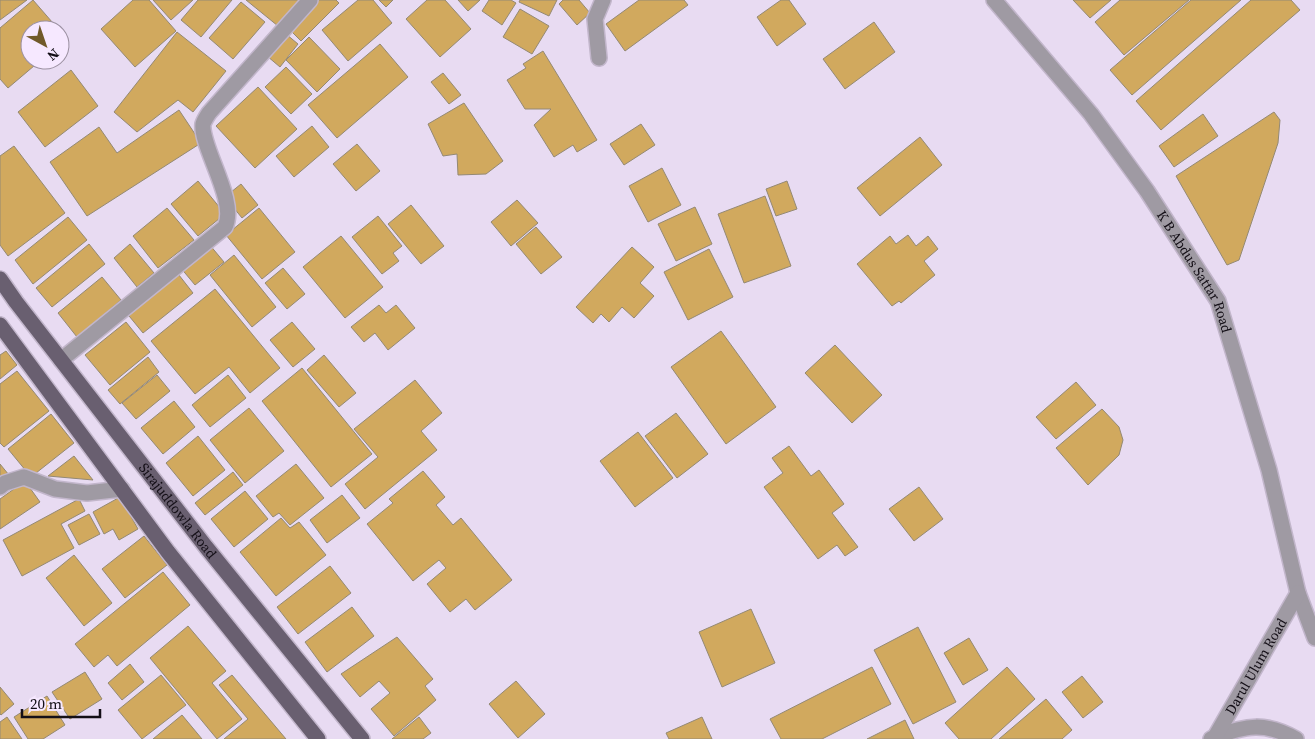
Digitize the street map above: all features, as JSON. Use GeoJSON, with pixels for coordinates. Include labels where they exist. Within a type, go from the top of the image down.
{"type":"FeatureCollection","features":[{"type":"Feature","properties":{"kind":"main road","name":"Sirajuddowla Road"},"geometry":{"type":"LineString","coordinates":[[0,279],[206,547],[362,739]]}},
{"type":"Feature","properties":{"kind":"main road"},"geometry":{"type":"LineString","coordinates":[[0,324],[174,559],[318,739]]}},
{"type":"Feature","properties":{"kind":"street"},"geometry":{"type":"LineString","coordinates":[[61,360],[225,227],[228,214],[218,171],[204,134],[203,123],[208,113],[310,0]]}},
{"type":"Feature","properties":{"kind":"street"},"geometry":{"type":"LineString","coordinates":[[599,58],[595,19],[603,0]]}},
{"type":"Feature","properties":{"kind":"street","name":"K B Abdus Sattar Road"},"geometry":{"type":"LineString","coordinates":[[994,0],[1091,114],[1148,191],[1218,301],[1269,470],[1298,593],[1315,638]]}},
{"type":"Feature","properties":{"kind":"street"},"geometry":{"type":"LineString","coordinates":[[0,488],[5,483],[24,477],[55,489],[87,492],[122,490]]}},
{"type":"Feature","properties":{"kind":"street","name":"Darul Ulum Road"},"geometry":{"type":"LineString","coordinates":[[1213,738],[1298,593]]}},
{"type":"Feature","properties":{"kind":"street"},"geometry":{"type":"LineString","coordinates":[[1213,738],[1250,726],[1279,729],[1296,739]]}},
{"type":"Feature","properties":{"kind":"building"},"geometry":{"type":"Polygon","coordinates":[[[0,0],[27,0],[0,20],[0,0]]]}},
{"type":"Feature","properties":{"kind":"building"},"geometry":{"type":"Polygon","coordinates":[[[33,0],[50,20],[20,20],[20,70],[29,70],[8,88],[0,79],[0,28],[33,0]]]}},
{"type":"Feature","properties":{"kind":"building"},"geometry":{"type":"Polygon","coordinates":[[[133,0],[149,0],[176,31],[135,67],[101,29],[133,0]]]}},
{"type":"Feature","properties":{"kind":"building"},"geometry":{"type":"Polygon","coordinates":[[[153,0],[193,0],[171,20],[153,0]]]}},
{"type":"Feature","properties":{"kind":"building"},"geometry":{"type":"Polygon","coordinates":[[[198,0],[232,0],[201,37],[181,20],[198,0]]]}},
{"type":"Feature","properties":{"kind":"building"},"geometry":{"type":"Polygon","coordinates":[[[246,0],[300,0],[278,26],[246,0]]]}},
{"type":"Feature","properties":{"kind":"building"},"geometry":{"type":"Polygon","coordinates":[[[317,0],[336,0],[339,3],[301,41],[289,29],[317,0]]]}},
{"type":"Feature","properties":{"kind":"building"},"geometry":{"type":"Polygon","coordinates":[[[358,0],[373,0],[392,23],[348,61],[322,30],[358,0]]]}},
{"type":"Feature","properties":{"kind":"building"},"geometry":{"type":"Polygon","coordinates":[[[379,0],[393,0],[386,7],[379,0]]]}},
{"type":"Feature","properties":{"kind":"building"},"geometry":{"type":"Polygon","coordinates":[[[427,0],[445,0],[471,29],[440,57],[406,19],[427,0]]]}},
{"type":"Feature","properties":{"kind":"building"},"geometry":{"type":"Polygon","coordinates":[[[458,0],[480,0],[468,11],[458,0]]]}},
{"type":"Feature","properties":{"kind":"building"},"geometry":{"type":"Polygon","coordinates":[[[489,0],[511,0],[516,3],[502,25],[482,11],[489,0]]]}},
{"type":"Feature","properties":{"kind":"building"},"geometry":{"type":"Polygon","coordinates":[[[520,0],[557,0],[549,16],[519,2],[520,0]]]}},
{"type":"Feature","properties":{"kind":"building"},"geometry":{"type":"Polygon","coordinates":[[[563,0],[579,0],[590,13],[577,25],[559,4],[563,0]]]}},
{"type":"Feature","properties":{"kind":"building"},"geometry":{"type":"Polygon","coordinates":[[[639,0],[684,0],[688,5],[625,51],[606,24],[639,0]]]}},
{"type":"Feature","properties":{"kind":"building"},"geometry":{"type":"Polygon","coordinates":[[[781,0],[789,0],[806,24],[777,46],[757,17],[781,0]]]}},
{"type":"Feature","properties":{"kind":"building"},"geometry":{"type":"Polygon","coordinates":[[[1073,0],[1111,0],[1090,18],[1073,0]]]}},
{"type":"Feature","properties":{"kind":"building"},"geometry":{"type":"Polygon","coordinates":[[[1120,0],[1189,0],[1124,55],[1095,22],[1120,0]]]}},
{"type":"Feature","properties":{"kind":"building"},"geometry":{"type":"Polygon","coordinates":[[[1191,0],[1241,0],[1132,95],[1110,70],[1191,0]]]}},
{"type":"Feature","properties":{"kind":"building"},"geometry":{"type":"Polygon","coordinates":[[[1251,0],[1291,0],[1300,10],[1161,130],[1136,101],[1251,0]]]}},
{"type":"Feature","properties":{"kind":"building"},"geometry":{"type":"Polygon","coordinates":[[[241,2],[265,22],[233,59],[209,38],[241,2]]]}},
{"type":"Feature","properties":{"kind":"building"},"geometry":{"type":"Polygon","coordinates":[[[520,9],[549,26],[532,54],[503,37],[520,9]]]}},
{"type":"Feature","properties":{"kind":"building"},"geometry":{"type":"Polygon","coordinates":[[[874,22],[895,52],[845,89],[823,59],[874,22]]]}},
{"type":"Feature","properties":{"kind":"building"},"geometry":{"type":"Polygon","coordinates":[[[177,32],[226,71],[193,112],[178,100],[137,132],[114,112],[177,32]]]}},
{"type":"Feature","properties":{"kind":"building"},"geometry":{"type":"Polygon","coordinates":[[[286,34],[298,44],[280,67],[267,56],[286,34]]]}},
{"type":"Feature","properties":{"kind":"building"},"geometry":{"type":"Polygon","coordinates":[[[309,37],[340,69],[317,92],[286,60],[309,37]]]}},
{"type":"Feature","properties":{"kind":"building"},"geometry":{"type":"Polygon","coordinates":[[[380,44],[408,77],[337,138],[308,105],[380,44]]]}},
{"type":"Feature","properties":{"kind":"building"},"geometry":{"type":"Polygon","coordinates":[[[543,51],[597,140],[577,152],[573,145],[554,157],[534,125],[551,109],[525,109],[507,80],[526,68],[523,64],[543,51]]]}},
{"type":"Feature","properties":{"kind":"building"},"geometry":{"type":"Polygon","coordinates":[[[286,67],[312,94],[291,114],[265,87],[286,67]]]}},
{"type":"Feature","properties":{"kind":"building"},"geometry":{"type":"Polygon","coordinates":[[[71,70],[98,106],[45,147],[18,112],[71,70]]]}},
{"type":"Feature","properties":{"kind":"building"},"geometry":{"type":"Polygon","coordinates":[[[443,73],[461,95],[449,104],[431,82],[443,73]]]}},
{"type":"Feature","properties":{"kind":"building"},"geometry":{"type":"Polygon","coordinates":[[[258,87],[297,129],[255,168],[216,126],[258,87]]]}},
{"type":"Feature","properties":{"kind":"building"},"geometry":{"type":"Polygon","coordinates":[[[464,103],[503,161],[486,174],[458,175],[457,154],[443,156],[428,124],[464,103]]]}},
{"type":"Feature","properties":{"kind":"building"},"geometry":{"type":"Polygon","coordinates":[[[179,110],[201,143],[87,216],[50,162],[99,127],[117,153],[179,110]]]}},
{"type":"Feature","properties":{"kind":"building"},"geometry":{"type":"Polygon","coordinates":[[[1274,112],[1280,120],[1278,143],[1239,260],[1227,265],[1176,176],[1274,112]]]}},
{"type":"Feature","properties":{"kind":"building"},"geometry":{"type":"Polygon","coordinates":[[[1203,114],[1218,136],[1174,167],[1159,146],[1203,114]]]}},
{"type":"Feature","properties":{"kind":"building"},"geometry":{"type":"Polygon","coordinates":[[[641,124],[655,145],[624,165],[610,144],[641,124]]]}},
{"type":"Feature","properties":{"kind":"building"},"geometry":{"type":"Polygon","coordinates":[[[312,126],[329,147],[294,177],[276,156],[312,126]]]}},
{"type":"Feature","properties":{"kind":"building"},"geometry":{"type":"Polygon","coordinates":[[[920,137],[942,165],[880,216],[857,188],[920,137]]]}},
{"type":"Feature","properties":{"kind":"building"},"geometry":{"type":"Polygon","coordinates":[[[357,144],[380,171],[356,191],[333,164],[357,144]]]}},
{"type":"Feature","properties":{"kind":"building"},"geometry":{"type":"Polygon","coordinates":[[[14,146],[65,213],[8,256],[0,245],[0,156],[14,146]]]}},
{"type":"Feature","properties":{"kind":"building"},"geometry":{"type":"Polygon","coordinates":[[[662,168],[681,205],[648,222],[629,186],[662,168]]]}},
{"type":"Feature","properties":{"kind":"building"},"geometry":{"type":"Polygon","coordinates":[[[198,181],[225,214],[198,236],[171,204],[198,181]]]}},
{"type":"Feature","properties":{"kind":"building"},"geometry":{"type":"Polygon","coordinates":[[[787,181],[797,209],[776,216],[766,189],[787,181]]]}},
{"type":"Feature","properties":{"kind":"building"},"geometry":{"type":"Polygon","coordinates":[[[241,184],[258,205],[242,218],[225,197],[241,184]]]}},
{"type":"Feature","properties":{"kind":"building"},"geometry":{"type":"Polygon","coordinates":[[[765,196],[791,266],[744,283],[718,214],[765,196]]]}},
{"type":"Feature","properties":{"kind":"building"},"geometry":{"type":"Polygon","coordinates":[[[517,200],[538,223],[511,246],[491,222],[517,200]]]}},
{"type":"Feature","properties":{"kind":"building"},"geometry":{"type":"Polygon","coordinates":[[[411,205],[444,246],[421,264],[388,224],[411,205]]]}},
{"type":"Feature","properties":{"kind":"building"},"geometry":{"type":"Polygon","coordinates":[[[695,207],[712,244],[676,261],[658,224],[695,207]]]}},
{"type":"Feature","properties":{"kind":"building"},"geometry":{"type":"Polygon","coordinates":[[[167,208],[194,240],[158,268],[133,236],[167,208]]]}},
{"type":"Feature","properties":{"kind":"building"},"geometry":{"type":"Polygon","coordinates":[[[259,208],[295,252],[262,279],[226,235],[259,208]]]}},
{"type":"Feature","properties":{"kind":"building"},"geometry":{"type":"Polygon","coordinates":[[[378,216],[402,246],[393,253],[399,261],[382,274],[352,237],[378,216]]]}},
{"type":"Feature","properties":{"kind":"building"},"geometry":{"type":"Polygon","coordinates":[[[68,217],[87,240],[33,284],[15,260],[68,217]]]}},
{"type":"Feature","properties":{"kind":"building"},"geometry":{"type":"Polygon","coordinates":[[[536,227],[562,257],[541,274],[516,244],[536,227]]]}},
{"type":"Feature","properties":{"kind":"building"},"geometry":{"type":"Polygon","coordinates":[[[908,235],[916,246],[928,236],[938,249],[924,261],[935,275],[901,303],[899,301],[892,306],[857,264],[890,236],[896,244],[908,235]]]}},
{"type":"Feature","properties":{"kind":"building"},"geometry":{"type":"Polygon","coordinates":[[[341,236],[383,287],[345,318],[303,267],[341,236]]]}},
{"type":"Feature","properties":{"kind":"building"},"geometry":{"type":"Polygon","coordinates":[[[89,244],[105,264],[52,307],[36,288],[89,244]]]}},
{"type":"Feature","properties":{"kind":"building"},"geometry":{"type":"Polygon","coordinates":[[[130,244],[154,273],[137,287],[114,258],[130,244]]]}},
{"type":"Feature","properties":{"kind":"building"},"geometry":{"type":"Polygon","coordinates":[[[209,244],[224,262],[195,285],[180,267],[209,244]]]}},
{"type":"Feature","properties":{"kind":"building"},"geometry":{"type":"Polygon","coordinates":[[[632,247],[654,267],[640,283],[654,296],[634,318],[622,307],[609,322],[601,314],[593,323],[576,307],[632,247]]]}},
{"type":"Feature","properties":{"kind":"building"},"geometry":{"type":"Polygon","coordinates":[[[709,249],[733,297],[688,320],[664,272],[709,249]]]}},
{"type":"Feature","properties":{"kind":"building"},"geometry":{"type":"Polygon","coordinates":[[[234,255],[276,307],[252,327],[210,275],[234,255]]]}},
{"type":"Feature","properties":{"kind":"building"},"geometry":{"type":"Polygon","coordinates":[[[283,268],[305,294],[287,309],[265,283],[283,268]]]}},
{"type":"Feature","properties":{"kind":"building"},"geometry":{"type":"Polygon","coordinates":[[[175,270],[193,293],[143,333],[125,311],[175,270]]]}},
{"type":"Feature","properties":{"kind":"building"},"geometry":{"type":"Polygon","coordinates":[[[102,277],[121,300],[77,337],[58,313],[102,277]]]}},
{"type":"Feature","properties":{"kind":"building"},"geometry":{"type":"Polygon","coordinates":[[[215,289],[280,368],[250,393],[229,367],[195,394],[151,341],[215,289]]]}},
{"type":"Feature","properties":{"kind":"building"},"geometry":{"type":"Polygon","coordinates":[[[379,305],[386,313],[396,305],[415,328],[388,350],[375,333],[364,342],[351,327],[379,305]]]}},
{"type":"Feature","properties":{"kind":"building"},"geometry":{"type":"Polygon","coordinates":[[[126,322],[150,352],[110,385],[85,355],[126,322]]]}},
{"type":"Feature","properties":{"kind":"building"},"geometry":{"type":"Polygon","coordinates":[[[292,322],[315,349],[293,367],[270,340],[292,322]]]}},
{"type":"Feature","properties":{"kind":"building"},"geometry":{"type":"Polygon","coordinates":[[[721,331],[776,407],[726,444],[671,367],[721,331]]]}},
{"type":"Feature","properties":{"kind":"building"},"geometry":{"type":"Polygon","coordinates":[[[835,345],[882,395],[852,423],[805,373],[835,345]]]}},
{"type":"Feature","properties":{"kind":"building"},"geometry":{"type":"Polygon","coordinates":[[[6,351],[17,365],[0,379],[0,355],[6,351]]]}},
{"type":"Feature","properties":{"kind":"building"},"geometry":{"type":"Polygon","coordinates":[[[324,355],[356,393],[339,407],[307,370],[324,355]]]}},
{"type":"Feature","properties":{"kind":"building"},"geometry":{"type":"Polygon","coordinates":[[[148,357],[159,372],[120,404],[108,390],[148,357]]]}},
{"type":"Feature","properties":{"kind":"building"},"geometry":{"type":"Polygon","coordinates":[[[302,368],[372,454],[331,487],[262,401],[302,368]]]}},
{"type":"Feature","properties":{"kind":"building"},"geometry":{"type":"Polygon","coordinates":[[[17,371],[49,411],[4,447],[0,443],[0,384],[17,371]]]}},
{"type":"Feature","properties":{"kind":"building"},"geometry":{"type":"Polygon","coordinates":[[[157,375],[170,391],[136,419],[122,403],[157,375]]]}},
{"type":"Feature","properties":{"kind":"building"},"geometry":{"type":"Polygon","coordinates":[[[228,375],[246,398],[210,427],[192,405],[228,375]]]}},
{"type":"Feature","properties":{"kind":"building"},"geometry":{"type":"Polygon","coordinates":[[[415,380],[442,413],[421,431],[437,450],[365,509],[345,484],[378,457],[354,429],[415,380]]]}},
{"type":"Feature","properties":{"kind":"building"},"geometry":{"type":"Polygon","coordinates":[[[1076,382],[1096,405],[1056,439],[1036,417],[1076,382]]]}},
{"type":"Feature","properties":{"kind":"building"},"geometry":{"type":"Polygon","coordinates":[[[174,401],[195,427],[163,454],[141,428],[174,401]]]}},
{"type":"Feature","properties":{"kind":"building"},"geometry":{"type":"Polygon","coordinates":[[[249,408],[284,451],[245,483],[210,440],[249,408]]]}},
{"type":"Feature","properties":{"kind":"building"},"geometry":{"type":"Polygon","coordinates":[[[1102,409],[1119,427],[1123,440],[1119,455],[1088,485],[1056,448],[1102,409]]]}},
{"type":"Feature","properties":{"kind":"building"},"geometry":{"type":"Polygon","coordinates":[[[676,413],[708,454],[677,478],[645,436],[676,413]]]}},
{"type":"Feature","properties":{"kind":"building"},"geometry":{"type":"Polygon","coordinates":[[[51,414],[74,443],[31,477],[8,449],[51,414]]]}},
{"type":"Feature","properties":{"kind":"building"},"geometry":{"type":"Polygon","coordinates":[[[638,432],[673,478],[635,507],[600,461],[638,432]]]}},
{"type":"Feature","properties":{"kind":"building"},"geometry":{"type":"Polygon","coordinates":[[[198,436],[225,470],[193,496],[166,463],[198,436]]]}},
{"type":"Feature","properties":{"kind":"building"},"geometry":{"type":"Polygon","coordinates":[[[789,446],[811,476],[819,470],[844,504],[832,513],[858,547],[845,556],[837,545],[818,559],[764,487],[783,473],[772,458],[789,446]]]}},
{"type":"Feature","properties":{"kind":"building"},"geometry":{"type":"Polygon","coordinates":[[[74,456],[93,480],[48,476],[74,456]]]}},
{"type":"Feature","properties":{"kind":"building"},"geometry":{"type":"Polygon","coordinates":[[[0,464],[9,475],[0,481],[0,464]]]}},
{"type":"Feature","properties":{"kind":"building"},"geometry":{"type":"Polygon","coordinates":[[[296,464],[324,498],[290,525],[279,513],[273,517],[256,496],[296,464]]]}},
{"type":"Feature","properties":{"kind":"building"},"geometry":{"type":"Polygon","coordinates":[[[423,471],[445,497],[436,505],[453,525],[461,518],[512,580],[475,610],[466,599],[450,612],[427,584],[446,568],[439,560],[413,581],[367,524],[393,503],[389,499],[423,471]]]}},
{"type":"Feature","properties":{"kind":"building"},"geometry":{"type":"Polygon","coordinates":[[[233,472],[243,485],[205,515],[195,503],[233,472]]]}},
{"type":"Feature","properties":{"kind":"building"},"geometry":{"type":"Polygon","coordinates":[[[25,481],[40,502],[0,529],[0,499],[25,481]]]}},
{"type":"Feature","properties":{"kind":"building"},"geometry":{"type":"Polygon","coordinates":[[[919,487],[943,519],[914,541],[889,509],[919,487]]]}},
{"type":"Feature","properties":{"kind":"building"},"geometry":{"type":"Polygon","coordinates":[[[245,491],[268,519],[234,547],[211,519],[245,491]]]}},
{"type":"Feature","properties":{"kind":"building"},"geometry":{"type":"Polygon","coordinates":[[[342,495],[360,518],[327,543],[310,520],[342,495]]]}},
{"type":"Feature","properties":{"kind":"building"},"geometry":{"type":"Polygon","coordinates":[[[120,497],[138,529],[119,540],[113,529],[104,534],[93,512],[120,497]]]}},
{"type":"Feature","properties":{"kind":"building"},"geometry":{"type":"Polygon","coordinates":[[[79,499],[85,511],[61,524],[74,548],[22,576],[3,540],[79,499]]]}},
{"type":"Feature","properties":{"kind":"building"},"geometry":{"type":"Polygon","coordinates":[[[89,514],[100,534],[79,545],[68,525],[89,514]]]}},
{"type":"Feature","properties":{"kind":"building"},"geometry":{"type":"Polygon","coordinates":[[[281,518],[290,528],[299,522],[326,555],[276,596],[240,552],[281,518]]]}},
{"type":"Feature","properties":{"kind":"building"},"geometry":{"type":"Polygon","coordinates":[[[144,536],[167,565],[125,598],[102,569],[144,536]]]}},
{"type":"Feature","properties":{"kind":"building"},"geometry":{"type":"Polygon","coordinates":[[[74,555],[112,603],[84,626],[46,578],[74,555]]]}},
{"type":"Feature","properties":{"kind":"building"},"geometry":{"type":"Polygon","coordinates":[[[330,566],[351,593],[298,634],[277,607],[330,566]]]}},
{"type":"Feature","properties":{"kind":"building"},"geometry":{"type":"Polygon","coordinates":[[[163,572],[190,605],[117,666],[108,655],[94,667],[75,644],[163,572]]]}},
{"type":"Feature","properties":{"kind":"building"},"geometry":{"type":"Polygon","coordinates":[[[352,607],[374,636],[327,672],[305,642],[352,607]]]}},
{"type":"Feature","properties":{"kind":"building"},"geometry":{"type":"Polygon","coordinates":[[[751,609],[775,663],[722,687],[699,632],[751,609]]]}},
{"type":"Feature","properties":{"kind":"building"},"geometry":{"type":"Polygon","coordinates":[[[188,626],[226,671],[212,683],[242,719],[217,739],[150,658],[188,626]]]}},
{"type":"Feature","properties":{"kind":"building"},"geometry":{"type":"Polygon","coordinates":[[[918,627],[956,702],[913,724],[874,650],[918,627]]]}},
{"type":"Feature","properties":{"kind":"building"},"geometry":{"type":"Polygon","coordinates":[[[397,637],[433,679],[425,686],[436,700],[394,736],[371,709],[390,693],[379,681],[360,697],[341,674],[397,637]]]}},
{"type":"Feature","properties":{"kind":"building"},"geometry":{"type":"Polygon","coordinates":[[[969,638],[988,670],[963,685],[944,653],[969,638]]]}},
{"type":"Feature","properties":{"kind":"building"},"geometry":{"type":"Polygon","coordinates":[[[130,664],[144,682],[122,700],[108,683],[130,664]]]}},
{"type":"Feature","properties":{"kind":"building"},"geometry":{"type":"Polygon","coordinates":[[[872,667],[891,704],[822,739],[781,739],[770,719],[872,667]]]}},
{"type":"Feature","properties":{"kind":"building"},"geometry":{"type":"Polygon","coordinates":[[[1007,667],[1035,699],[991,739],[959,739],[945,723],[1007,667]]]}},
{"type":"Feature","properties":{"kind":"building"},"geometry":{"type":"Polygon","coordinates":[[[85,672],[102,699],[70,719],[52,692],[85,672]]]}},
{"type":"Feature","properties":{"kind":"building"},"geometry":{"type":"Polygon","coordinates":[[[161,675],[186,705],[142,739],[118,710],[161,675]]]}},
{"type":"Feature","properties":{"kind":"building"},"geometry":{"type":"Polygon","coordinates":[[[232,675],[286,739],[224,739],[248,719],[219,685],[232,675]]]}},
{"type":"Feature","properties":{"kind":"building"},"geometry":{"type":"Polygon","coordinates":[[[1082,676],[1103,702],[1083,718],[1062,692],[1082,676]]]}},
{"type":"Feature","properties":{"kind":"building"},"geometry":{"type":"Polygon","coordinates":[[[516,681],[545,714],[518,738],[489,704],[516,681]]]}},
{"type":"Feature","properties":{"kind":"building"},"geometry":{"type":"Polygon","coordinates":[[[0,687],[14,704],[1,715],[0,714],[0,687]]]}},
{"type":"Feature","properties":{"kind":"building"},"geometry":{"type":"Polygon","coordinates":[[[47,696],[65,725],[43,739],[28,739],[14,717],[47,696]]]}},
{"type":"Feature","properties":{"kind":"building"},"geometry":{"type":"Polygon","coordinates":[[[1046,699],[1072,730],[1062,739],[999,739],[1046,699]]]}},
{"type":"Feature","properties":{"kind":"building"},"geometry":{"type":"Polygon","coordinates":[[[182,715],[202,739],[153,739],[182,715]]]}},
{"type":"Feature","properties":{"kind":"building"},"geometry":{"type":"Polygon","coordinates":[[[7,717],[22,739],[0,739],[0,722],[7,717]]]}},
{"type":"Feature","properties":{"kind":"building"},"geometry":{"type":"Polygon","coordinates":[[[419,717],[431,733],[423,739],[392,739],[419,717]]]}},
{"type":"Feature","properties":{"kind":"building"},"geometry":{"type":"Polygon","coordinates":[[[702,717],[712,739],[669,739],[666,733],[702,717]]]}},
{"type":"Feature","properties":{"kind":"building"},"geometry":{"type":"Polygon","coordinates":[[[905,720],[914,739],[867,739],[905,720]]]}}]}
